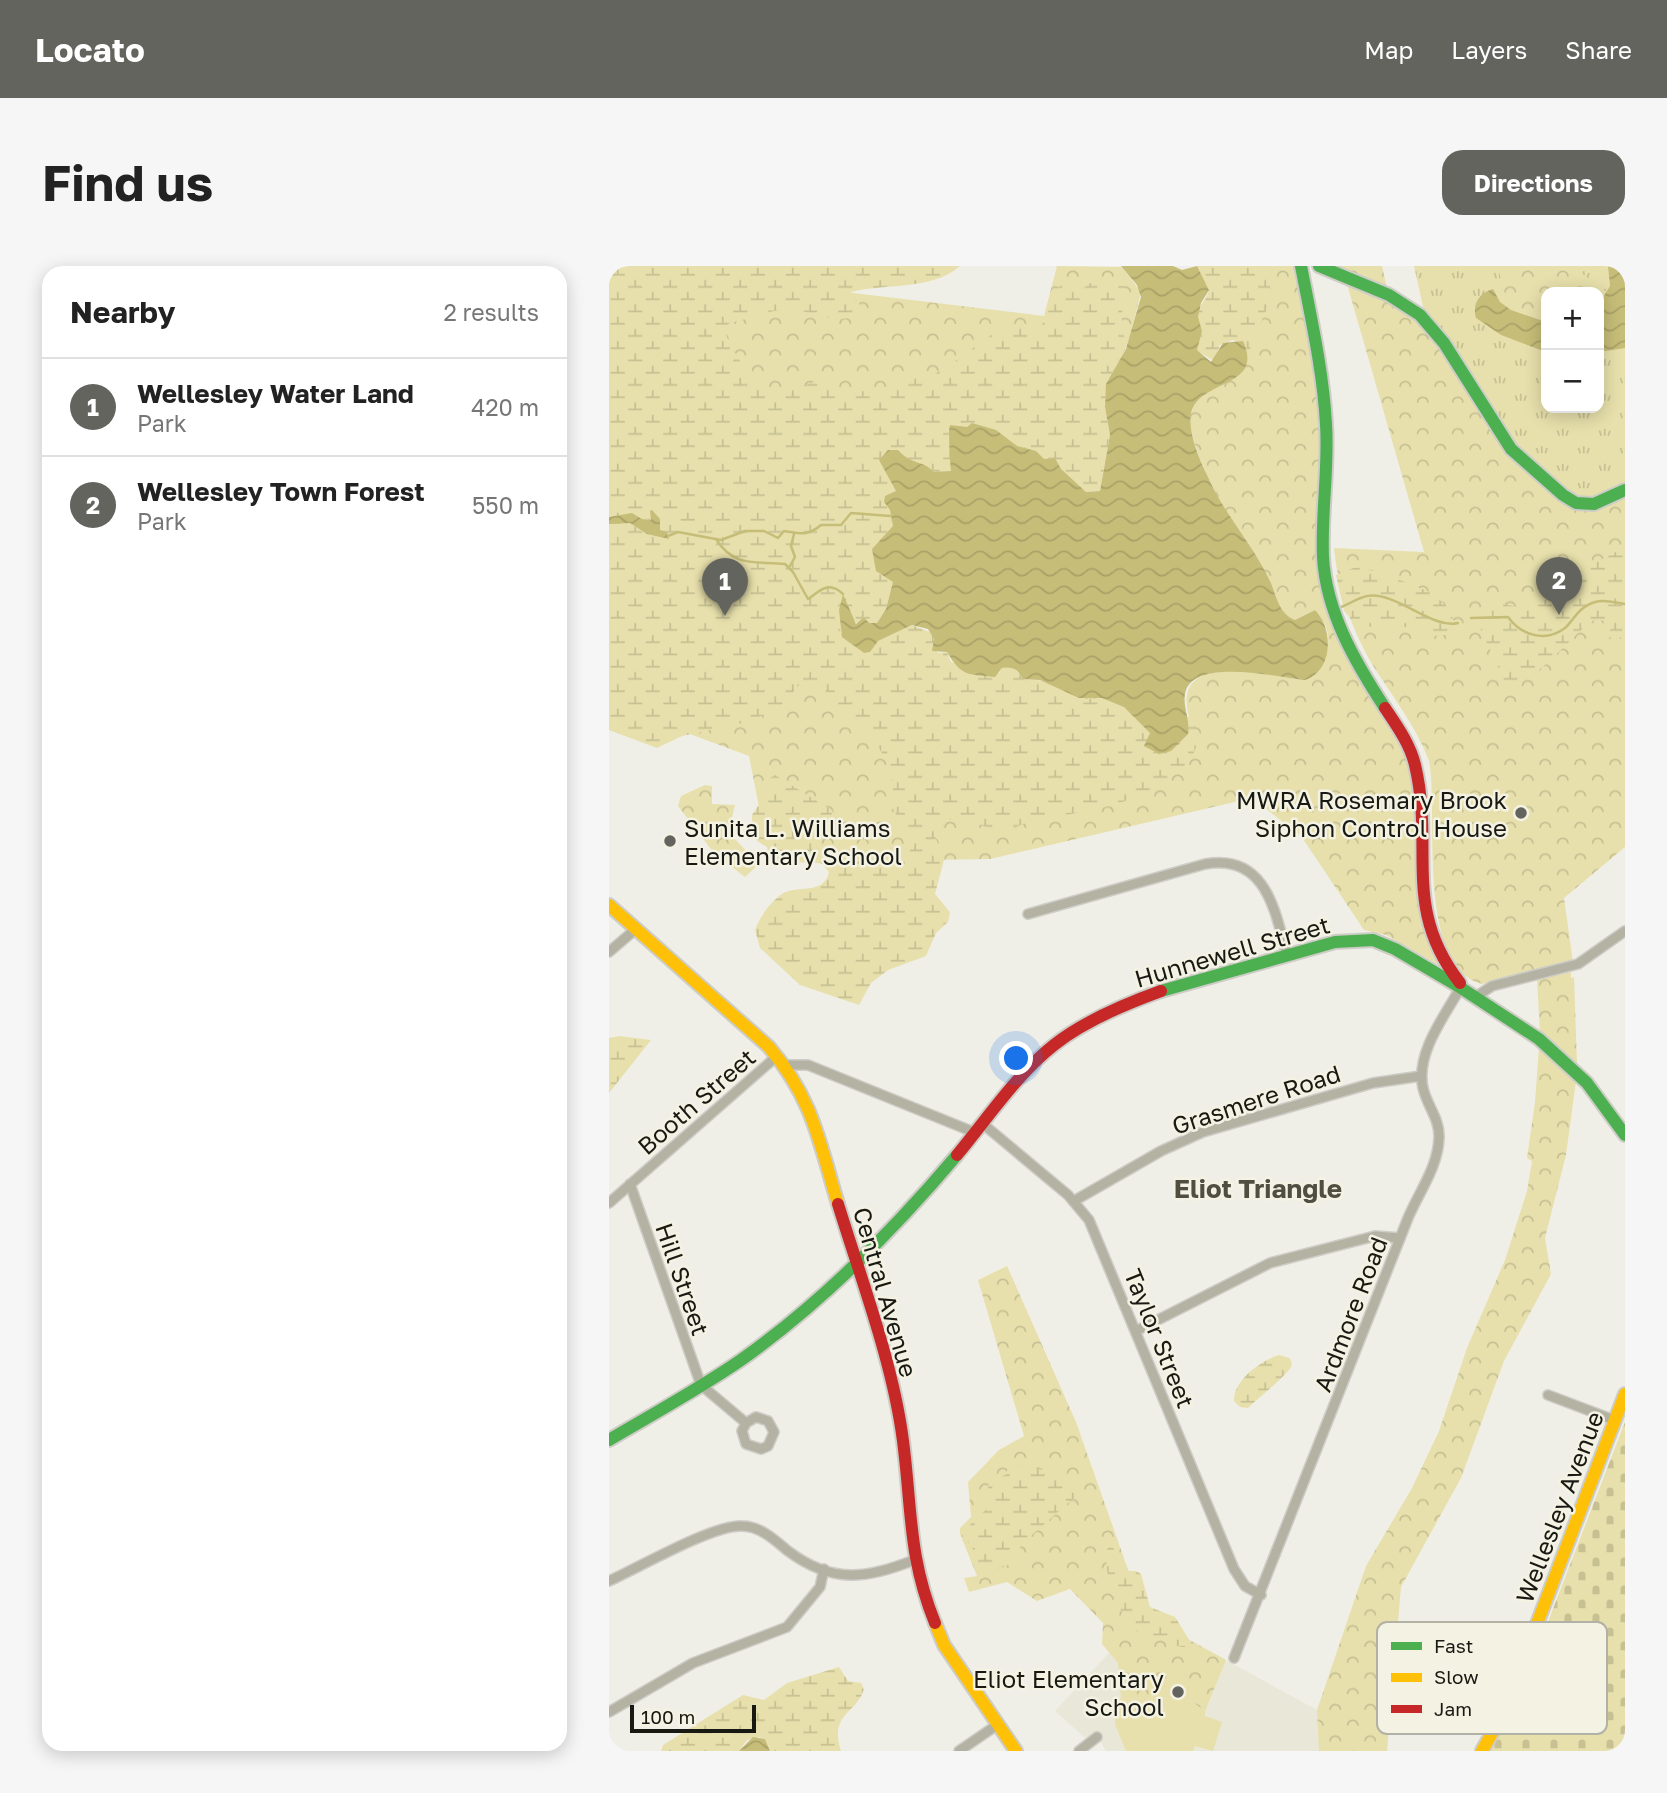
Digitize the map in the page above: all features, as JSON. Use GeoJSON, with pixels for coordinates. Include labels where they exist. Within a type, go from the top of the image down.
{"type":"FeatureCollection","features":[{"type":"Feature","properties":{"kind":"main road"},"geometry":{"type":"LineString","coordinates":[[1301,266],[1325,409],[1327,450],[1323,548],[1328,589],[1339,625],[1355,659],[1412,756],[1418,788],[1422,887],[1427,925],[1440,957],[1462,985]]}},
{"type":"Feature","properties":{"kind":"main road"},"geometry":{"type":"LineString","coordinates":[[1319,266],[1396,298],[1429,323],[1505,442],[1529,468],[1563,495],[1576,503],[1594,504],[1625,490]]}},
{"type":"Feature","properties":{"kind":"main road","name":"Central Avenue"},"geometry":{"type":"LineString","coordinates":[[609,905],[638,928],[781,1061],[814,1119],[857,1265],[903,1439],[914,1560],[929,1611],[944,1645],[1016,1751]]}},
{"type":"Feature","properties":{"kind":"main road","name":"Hunnewell Street"},"geometry":{"type":"LineString","coordinates":[[609,1440],[701,1385],[762,1344],[857,1265],[911,1210],[1037,1060],[1095,1020],[1158,992],[1287,955],[1349,940],[1372,940],[1462,985],[1538,1039],[1579,1074],[1608,1107],[1625,1135]]}},
{"type":"Feature","properties":{"kind":"main road","name":"Wellesley Avenue"},"geometry":{"type":"LineString","coordinates":[[1537,1622],[1625,1394]]}},
{"type":"Feature","properties":{"kind":"main road","name":"Wellesley Avenue"},"geometry":{"type":"LineString","coordinates":[[1482,1751],[1491,1734]]}},
{"type":"Feature","properties":{"kind":"street"},"geometry":{"type":"LineString","coordinates":[[1028,914],[1205,864],[1224,862],[1245,870],[1263,885],[1271,898],[1287,955]]}},
{"type":"Feature","properties":{"kind":"street"},"geometry":{"type":"LineString","coordinates":[[609,951],[638,928]]}},
{"type":"Feature","properties":{"kind":"street"},"geometry":{"type":"LineString","coordinates":[[1477,996],[1492,986],[1578,964],[1625,930]]}},
{"type":"Feature","properties":{"kind":"street"},"geometry":{"type":"LineString","coordinates":[[1421,1076],[1430,1045],[1462,985]]}},
{"type":"Feature","properties":{"kind":"street","name":"Taylor Street"},"geometry":{"type":"LineString","coordinates":[[781,1061],[808,1065],[979,1129],[1074,1201],[1092,1226],[1234,1569],[1245,1586],[1261,1595]]}},
{"type":"Feature","properties":{"kind":"street","name":"Booth Street"},"geometry":{"type":"LineString","coordinates":[[609,1203],[781,1061]]}},
{"type":"Feature","properties":{"kind":"street","name":"Grasmere Road"},"geometry":{"type":"LineString","coordinates":[[1074,1201],[1161,1151],[1203,1132],[1373,1083],[1421,1076]]}},
{"type":"Feature","properties":{"kind":"street","name":"Ardmore Road"},"geometry":{"type":"LineString","coordinates":[[1234,1658],[1400,1238],[1431,1171],[1439,1139],[1436,1119],[1425,1095],[1421,1076]]}},
{"type":"Feature","properties":{"kind":"street","name":"Hill Street"},"geometry":{"type":"LineString","coordinates":[[630,1184],[701,1385]]}},
{"type":"Feature","properties":{"kind":"street"},"geometry":{"type":"LineString","coordinates":[[1136,1331],[1270,1263],[1375,1236],[1400,1238]]}},
{"type":"Feature","properties":{"kind":"street"},"geometry":{"type":"LineString","coordinates":[[701,1385],[746,1423]]}},
{"type":"Feature","properties":{"kind":"street"},"geometry":{"type":"LineString","coordinates":[[1549,1395],[1614,1420]]}},
{"type":"Feature","properties":{"kind":"street"},"geometry":{"type":"LineString","coordinates":[[609,1581],[702,1538],[740,1525],[753,1527],[794,1555],[838,1574],[869,1576],[914,1560]]}},
{"type":"Feature","properties":{"kind":"street"},"geometry":{"type":"LineString","coordinates":[[609,1712],[701,1659],[787,1627],[820,1587],[824,1569]]}},
{"type":"Feature","properties":{"kind":"street"},"geometry":{"type":"LineString","coordinates":[[959,1751],[997,1725]]}},
{"type":"Feature","properties":{"kind":"street"},"geometry":{"type":"LineString","coordinates":[[1079,1751],[1097,1737]]}},
{"type":"Feature","properties":{"kind":"shaded area","name":"Eliot Elementary School"},"geometry":{"type":"Polygon","coordinates":[[[1144,1615],[1317,1710],[1377,1720],[1377,1734],[1388,1734],[1387,1751],[1106,1751],[1099,1739],[1084,1737],[1055,1711],[1144,1615]]]}},
{"type":"Feature","properties":{"kind":"green space"},"geometry":{"type":"Polygon","coordinates":[[[609,266],[663,270],[1044,316],[1057,266],[1122,267],[1141,292],[1130,337],[1072,481],[1066,475],[841,617],[841,633],[951,662],[1189,717],[1187,695],[1194,682],[1207,674],[1247,672],[1305,680],[1320,667],[1328,648],[1326,628],[1315,610],[1295,620],[1281,609],[1263,567],[1221,503],[1207,476],[1191,429],[1191,414],[1201,397],[1235,377],[1247,361],[1197,266],[1296,266],[1319,410],[1326,590],[1412,754],[1420,894],[1439,965],[1386,935],[1364,930],[1301,836],[1252,798],[990,859],[770,863],[749,756],[609,704],[609,266]]]}},
{"type":"Feature","properties":{"kind":"green space"},"geometry":{"type":"Polygon","coordinates":[[[609,266],[960,266],[949,274],[922,283],[851,292],[860,305],[859,313],[844,319],[787,310],[730,323],[723,328],[738,357],[757,384],[774,397],[822,379],[848,392],[903,389],[916,378],[935,374],[999,329],[1010,325],[1038,332],[1055,292],[1067,281],[1076,279],[1084,288],[1090,283],[1096,283],[1105,294],[1119,285],[1125,287],[1122,324],[1128,343],[1106,384],[1105,407],[1110,435],[1100,491],[1086,492],[1060,469],[1055,458],[1044,459],[1033,449],[1017,446],[991,427],[970,425],[948,435],[951,471],[934,472],[898,450],[888,450],[879,463],[896,491],[884,498],[893,526],[883,540],[873,547],[879,574],[893,582],[886,609],[877,623],[869,623],[864,617],[858,624],[852,618],[843,595],[839,614],[840,628],[849,644],[870,652],[878,641],[912,625],[932,633],[938,653],[947,652],[951,662],[992,677],[998,675],[1002,668],[1014,668],[1025,680],[1045,682],[1079,698],[1116,703],[1148,730],[1149,750],[1155,752],[1169,751],[1186,740],[1189,717],[1197,732],[1196,747],[1189,760],[1162,783],[1116,804],[1028,822],[1006,831],[960,818],[947,821],[935,836],[944,860],[935,894],[950,912],[948,922],[936,933],[926,956],[888,970],[871,983],[859,1005],[800,985],[760,948],[755,930],[770,905],[788,891],[822,884],[829,872],[822,864],[786,855],[759,842],[754,835],[752,815],[766,794],[768,779],[775,775],[833,811],[829,821],[819,824],[815,833],[816,843],[846,856],[900,861],[908,854],[911,841],[892,806],[893,784],[890,771],[868,730],[836,710],[820,684],[808,682],[798,684],[784,708],[739,724],[682,736],[657,748],[609,730],[609,524],[630,523],[647,534],[666,539],[660,530],[660,519],[650,511],[652,518],[649,520],[632,513],[609,517],[609,266]]]}},
{"type":"Feature","properties":{"kind":"green space"},"geometry":{"type":"Polygon","coordinates":[[[1197,266],[1266,266],[1272,296],[1248,354],[1246,347],[1233,340],[1220,345],[1214,361],[1196,350],[1199,312],[1209,290],[1197,266]]]}},
{"type":"Feature","properties":{"kind":"green space"},"geometry":{"type":"Polygon","coordinates":[[[1334,266],[1382,266],[1387,288],[1334,266]]]}},
{"type":"Feature","properties":{"kind":"green space"},"geometry":{"type":"Polygon","coordinates":[[[1414,266],[1625,266],[1625,484],[1597,498],[1578,497],[1520,451],[1449,340],[1424,311],[1414,266]]]}},
{"type":"Feature","properties":{"kind":"green space"},"geometry":{"type":"Polygon","coordinates":[[[1497,266],[1572,266],[1600,287],[1541,287],[1541,320],[1511,310],[1500,302],[1503,285],[1497,266]]]}},
{"type":"Feature","properties":{"kind":"green space"},"geometry":{"type":"Polygon","coordinates":[[[1347,284],[1396,306],[1422,325],[1450,361],[1495,436],[1543,487],[1563,501],[1583,508],[1603,507],[1625,497],[1625,847],[1564,898],[1573,962],[1482,984],[1461,972],[1447,949],[1438,920],[1434,886],[1429,761],[1411,723],[1372,664],[1358,637],[1342,594],[1336,564],[1334,548],[1424,552],[1347,284]]]}},
{"type":"Feature","properties":{"kind":"green space"},"geometry":{"type":"Polygon","coordinates":[[[1625,547],[1624,637],[1612,639],[1608,635],[1613,623],[1596,619],[1542,668],[1518,681],[1505,682],[1475,617],[1478,609],[1491,601],[1522,607],[1537,604],[1550,595],[1566,565],[1595,563],[1625,547]]]}},
{"type":"Feature","properties":{"kind":"green space"},"geometry":{"type":"Polygon","coordinates":[[[1356,567],[1383,573],[1432,593],[1445,605],[1457,626],[1445,635],[1434,636],[1402,626],[1359,627],[1344,611],[1336,575],[1356,567]]]}},
{"type":"Feature","properties":{"kind":"green space"},"geometry":{"type":"Polygon","coordinates":[[[705,785],[712,786],[712,804],[735,805],[731,822],[732,836],[759,864],[745,877],[714,853],[678,806],[681,796],[705,785]]]}},
{"type":"Feature","properties":{"kind":"green space"},"geometry":{"type":"Polygon","coordinates":[[[1571,972],[1571,978],[1574,977],[1577,1064],[1540,1033],[1537,979],[1571,972]]]}},
{"type":"Feature","properties":{"kind":"green space"},"geometry":{"type":"Polygon","coordinates":[[[619,1036],[651,1040],[609,1093],[609,1038],[619,1036]]]}},
{"type":"Feature","properties":{"kind":"green space"},"geometry":{"type":"Polygon","coordinates":[[[1539,1048],[1576,1081],[1566,1155],[1545,1238],[1551,1274],[1504,1361],[1461,1478],[1401,1587],[1398,1622],[1377,1622],[1377,1734],[1388,1734],[1387,1751],[1319,1751],[1317,1710],[1366,1566],[1412,1488],[1439,1431],[1467,1348],[1505,1260],[1527,1191],[1532,1161],[1527,1158],[1539,1048]]]}},
{"type":"Feature","properties":{"kind":"green space"},"geometry":{"type":"Polygon","coordinates":[[[1007,1266],[1076,1422],[1144,1615],[1226,1660],[1205,1711],[1188,1699],[1121,1698],[1118,1663],[1102,1644],[1103,1623],[1070,1589],[1037,1601],[1007,1582],[969,1592],[964,1578],[977,1576],[960,1534],[960,1528],[971,1517],[968,1482],[999,1450],[1024,1436],[978,1280],[1007,1266]]]}},
{"type":"Feature","properties":{"kind":"green space"},"geometry":{"type":"Polygon","coordinates":[[[1279,1355],[1290,1358],[1292,1365],[1289,1369],[1248,1408],[1240,1407],[1234,1401],[1243,1379],[1256,1367],[1279,1355]]]}},
{"type":"Feature","properties":{"kind":"green space"},"geometry":{"type":"Polygon","coordinates":[[[1625,1422],[1625,1751],[1489,1751],[1500,1734],[1607,1734],[1607,1622],[1548,1622],[1625,1422]]]}},
{"type":"Feature","properties":{"kind":"green space"},"geometry":{"type":"Polygon","coordinates":[[[1022,1464],[1070,1478],[1079,1488],[1076,1496],[1023,1543],[1006,1567],[978,1570],[973,1549],[961,1533],[989,1507],[988,1485],[1006,1474],[1008,1468],[1022,1464]]]}},
{"type":"Feature","properties":{"kind":"green space"},"geometry":{"type":"Polygon","coordinates":[[[1111,1546],[1117,1552],[1119,1571],[1136,1571],[1141,1574],[1150,1607],[1175,1617],[1193,1646],[1177,1646],[1152,1635],[1145,1635],[1125,1617],[1114,1596],[1107,1572],[1107,1549],[1111,1546]]]}},
{"type":"Feature","properties":{"kind":"green space"},"geometry":{"type":"Polygon","coordinates":[[[839,1667],[848,1681],[861,1683],[864,1689],[838,1729],[841,1751],[770,1751],[765,1739],[759,1737],[747,1740],[739,1751],[661,1751],[663,1745],[743,1695],[764,1700],[787,1683],[839,1667]]]}},
{"type":"Feature","properties":{"kind":"green space"},"geometry":{"type":"Polygon","coordinates":[[[1121,1698],[1188,1699],[1205,1711],[1205,1716],[1222,1722],[1213,1751],[1195,1746],[1193,1751],[1126,1751],[1115,1724],[1115,1704],[1121,1698]]]}},
{"type":"Feature","properties":{"kind":"water"},"geometry":{"type":"Polygon","coordinates":[[[1121,266],[1173,266],[1182,270],[1197,266],[1209,290],[1201,303],[1198,317],[1202,331],[1197,350],[1211,362],[1223,343],[1243,341],[1247,356],[1245,368],[1238,376],[1196,403],[1190,421],[1195,445],[1214,489],[1263,567],[1281,609],[1295,620],[1315,610],[1328,638],[1328,649],[1321,668],[1305,680],[1258,673],[1222,672],[1193,680],[1185,695],[1188,734],[1171,751],[1159,754],[1144,746],[1150,733],[1124,707],[1102,698],[1079,698],[1040,680],[1023,679],[1017,671],[1010,668],[1002,668],[995,677],[966,673],[947,652],[932,651],[934,639],[928,629],[912,625],[878,641],[870,652],[864,653],[842,637],[839,610],[843,594],[856,624],[864,617],[869,623],[877,623],[886,609],[893,582],[876,571],[872,549],[893,526],[890,510],[884,502],[885,496],[896,491],[879,460],[888,450],[898,450],[934,472],[951,471],[950,425],[967,427],[972,423],[996,430],[1017,446],[1036,451],[1044,459],[1055,458],[1061,469],[1086,492],[1100,491],[1110,435],[1105,407],[1106,384],[1126,349],[1141,297],[1137,285],[1121,266]]]}},
{"type":"Feature","properties":{"kind":"water"},"geometry":{"type":"Polygon","coordinates":[[[1608,266],[1625,266],[1625,348],[1604,351],[1604,296],[1610,286],[1608,266]]]}},
{"type":"Feature","properties":{"kind":"water"},"geometry":{"type":"Polygon","coordinates":[[[1493,289],[1500,302],[1511,310],[1541,320],[1541,350],[1501,335],[1476,318],[1475,308],[1484,293],[1493,289]]]}},
{"type":"Feature","properties":{"kind":"water"},"geometry":{"type":"Polygon","coordinates":[[[652,510],[660,519],[660,530],[667,532],[669,539],[647,534],[630,523],[609,524],[609,517],[632,513],[642,519],[651,520],[652,510]]]}},
{"type":"Feature","properties":{"kind":"water"},"geometry":{"type":"Polygon","coordinates":[[[753,1737],[765,1739],[770,1751],[739,1751],[753,1737]]]}},
{"type":"Feature","properties":{"kind":"waterway"},"geometry":{"type":"LineString","coordinates":[[668,536],[678,532],[721,540],[745,531],[764,531],[778,538],[784,531],[803,533],[821,525],[841,525],[851,513],[890,516]]}},
{"type":"Feature","properties":{"kind":"waterway"},"geometry":{"type":"LineString","coordinates":[[790,566],[795,557],[791,546],[794,534]]}},
{"type":"Feature","properties":{"kind":"waterway"},"geometry":{"type":"LineString","coordinates":[[716,539],[730,555],[738,559],[785,564],[793,572],[808,599],[828,587],[843,594]]}},
{"type":"Feature","properties":{"kind":"waterway"},"geometry":{"type":"LineString","coordinates":[[1341,607],[1367,596],[1378,596],[1437,621],[1458,623]]}},
{"type":"Feature","properties":{"kind":"waterway"},"geometry":{"type":"LineString","coordinates":[[1471,618],[1508,617],[1526,632],[1542,636],[1565,628],[1584,607],[1593,603],[1606,601],[1625,604]]}},
{"type":"Feature","properties":{"kind":"traffic: fast"},"geometry":{"type":"LineString","coordinates":[[1301,266],[1322,384],[1327,441],[1323,540],[1325,577],[1344,636],[1385,708]]}},
{"type":"Feature","properties":{"kind":"traffic: fast"},"geometry":{"type":"LineString","coordinates":[[1319,266],[1389,295],[1420,315],[1444,343],[1511,449],[1563,495],[1576,503],[1594,504],[1625,490]]}},
{"type":"Feature","properties":{"kind":"traffic: fast"},"geometry":{"type":"LineString","coordinates":[[1161,991],[1335,942],[1373,940],[1395,949],[1458,986],[1539,1039],[1587,1083],[1625,1135]]}},
{"type":"Feature","properties":{"kind":"traffic: fast"},"geometry":{"type":"LineString","coordinates":[[609,1440],[725,1371],[771,1338],[856,1264],[908,1211],[957,1155]]}},
{"type":"Feature","properties":{"kind":"traffic: slow"},"geometry":{"type":"LineString","coordinates":[[609,905],[769,1047],[784,1066],[813,1121],[838,1204]]}},
{"type":"Feature","properties":{"kind":"traffic: slow"},"geometry":{"type":"LineString","coordinates":[[1538,1622],[1625,1394]]}},
{"type":"Feature","properties":{"kind":"traffic: slow"},"geometry":{"type":"LineString","coordinates":[[935,1623],[944,1645],[1016,1751]]}},
{"type":"Feature","properties":{"kind":"traffic: slow"},"geometry":{"type":"LineString","coordinates":[[1482,1751],[1491,1734]]}},
{"type":"Feature","properties":{"kind":"traffic: jam"},"geometry":{"type":"LineString","coordinates":[[1385,708],[1413,757],[1420,795],[1425,903],[1431,929],[1442,955],[1460,983]]}},
{"type":"Feature","properties":{"kind":"traffic: jam"},"geometry":{"type":"LineString","coordinates":[[957,1155],[1015,1083],[1054,1045],[1105,1014],[1161,991]]}},
{"type":"Feature","properties":{"kind":"traffic: jam"},"geometry":{"type":"LineString","coordinates":[[838,1204],[892,1382],[903,1441],[915,1554],[935,1623]]}},
{"type":"Feature","properties":{"kind":"place","name":"Wellesley Town Forest"},"geometry":{"type":"Point","coordinates":[1559,615]}},
{"type":"Feature","properties":{"kind":"place","name":"Wellesley Water Land"},"geometry":{"type":"Point","coordinates":[725,616]}},
{"type":"Feature","properties":{"kind":"place","name":"MWRA Rosemary Brook Siphon Control House"},"geometry":{"type":"Point","coordinates":[1521,813]}},
{"type":"Feature","properties":{"kind":"place","name":"Sunita L. Williams Elementary School"},"geometry":{"type":"Point","coordinates":[670,841]}},
{"type":"Feature","properties":{"kind":"place","name":"Eliot Elementary School"},"geometry":{"type":"Point","coordinates":[1178,1692]}},
{"type":"Feature","properties":{"kind":"district","name":"Eliot Triangle"},"geometry":{"type":"Point","coordinates":[1258,1188]}}]}
